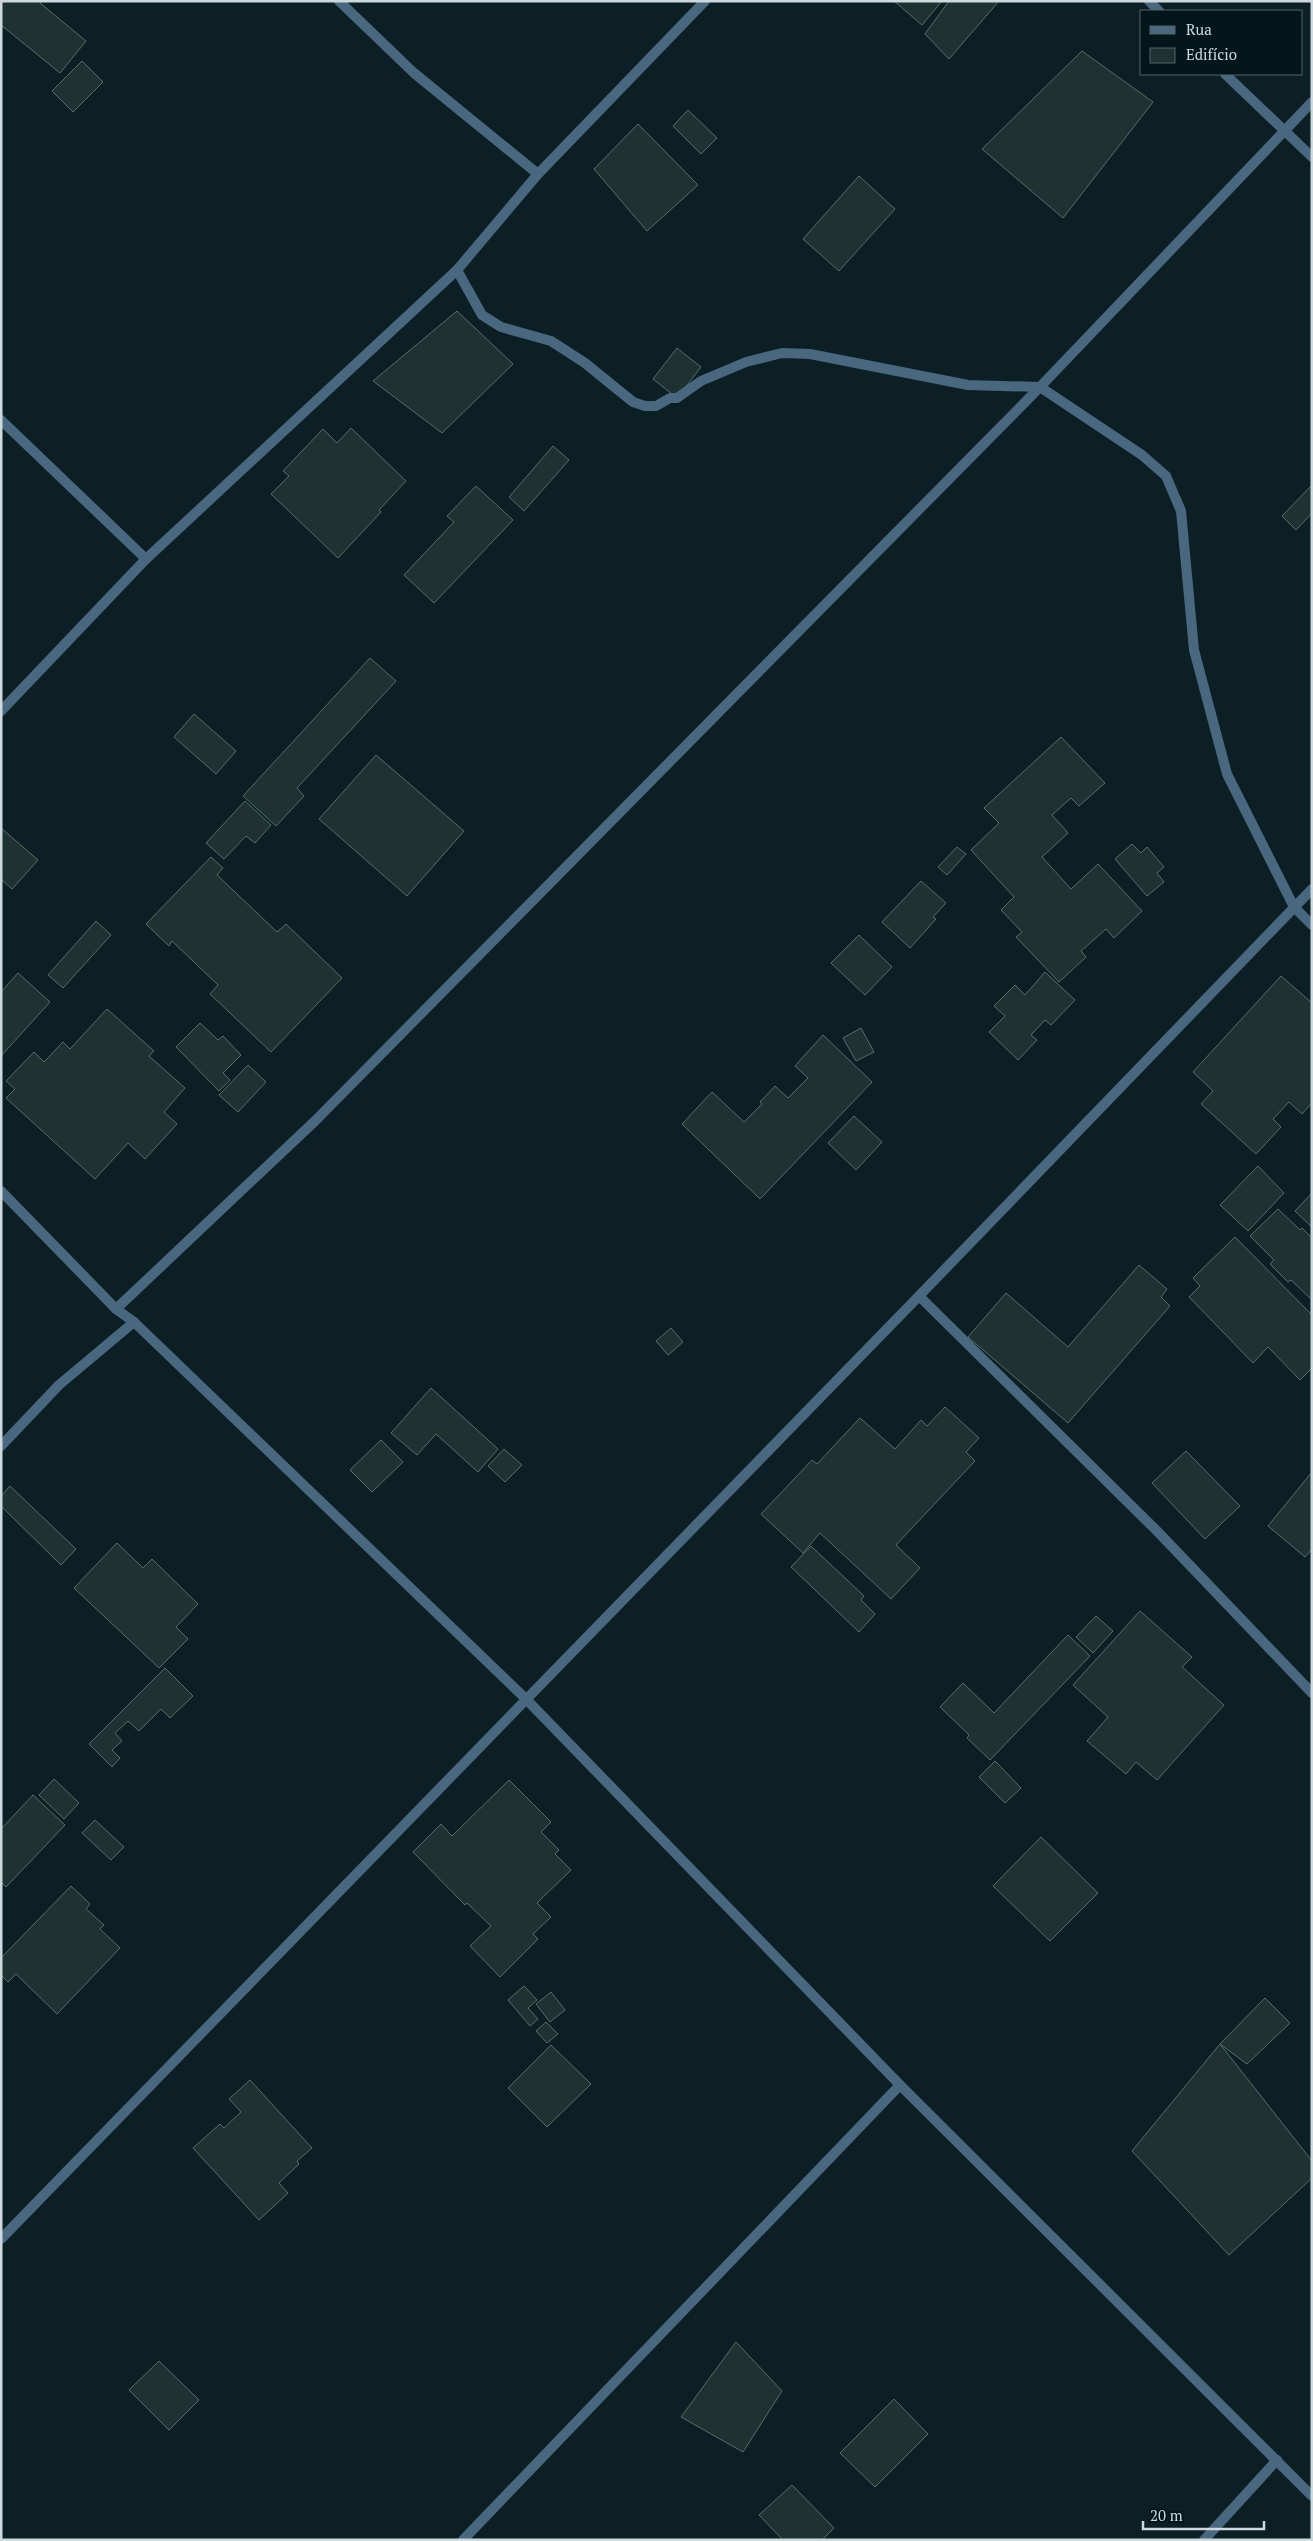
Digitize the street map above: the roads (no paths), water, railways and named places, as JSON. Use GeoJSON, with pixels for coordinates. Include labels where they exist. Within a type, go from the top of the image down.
{"type":"FeatureCollection","features":[{"type":"Feature","properties":{"kind":"street"},"geometry":{"type":"LineString","coordinates":[[340,1],[414,73],[538,174]]}},
{"type":"Feature","properties":{"kind":"street"},"geometry":{"type":"LineString","coordinates":[[1,711],[146,559],[457,270],[538,174],[704,1]]}},
{"type":"Feature","properties":{"kind":"street"},"geometry":{"type":"LineString","coordinates":[[1149,1],[1158,10]]}},
{"type":"Feature","properties":{"kind":"street"},"geometry":{"type":"LineString","coordinates":[[1226,75],[1312,157]]}},
{"type":"Feature","properties":{"kind":"street"},"geometry":{"type":"LineString","coordinates":[[116,1309],[315,1121],[1040,387],[1312,102]]}},
{"type":"Feature","properties":{"kind":"street"},"geometry":{"type":"LineString","coordinates":[[457,270],[482,315],[501,327],[551,341],[585,363],[627,398],[645,406],[656,406],[670,398],[677,398],[701,380],[746,362],[782,353],[810,354],[968,385],[1040,387],[1142,455],[1166,476],[1181,511],[1194,650],[1227,774],[1294,907],[1312,925]]}},
{"type":"Feature","properties":{"kind":"street"},"geometry":{"type":"LineString","coordinates":[[1,420],[146,559]]}},
{"type":"Feature","properties":{"kind":"street"},"geometry":{"type":"LineString","coordinates":[[1,2239],[919,1296],[1312,888]]}},
{"type":"Feature","properties":{"kind":"street"},"geometry":{"type":"LineString","coordinates":[[1,1191],[116,1309],[134,1322],[526,1699],[900,2085],[1312,2496]]}},
{"type":"Feature","properties":{"kind":"street"},"geometry":{"type":"LineString","coordinates":[[919,1296],[1158,1532],[1312,1693]]}},
{"type":"Feature","properties":{"kind":"street"},"geometry":{"type":"LineString","coordinates":[[1,1446],[59,1385],[134,1322]]}},
{"type":"Feature","properties":{"kind":"street"},"geometry":{"type":"LineString","coordinates":[[462,2540],[900,2085]]}},
{"type":"Feature","properties":{"kind":"street"},"geometry":{"type":"LineString","coordinates":[[1204,2540],[1277,2460]]}}]}
